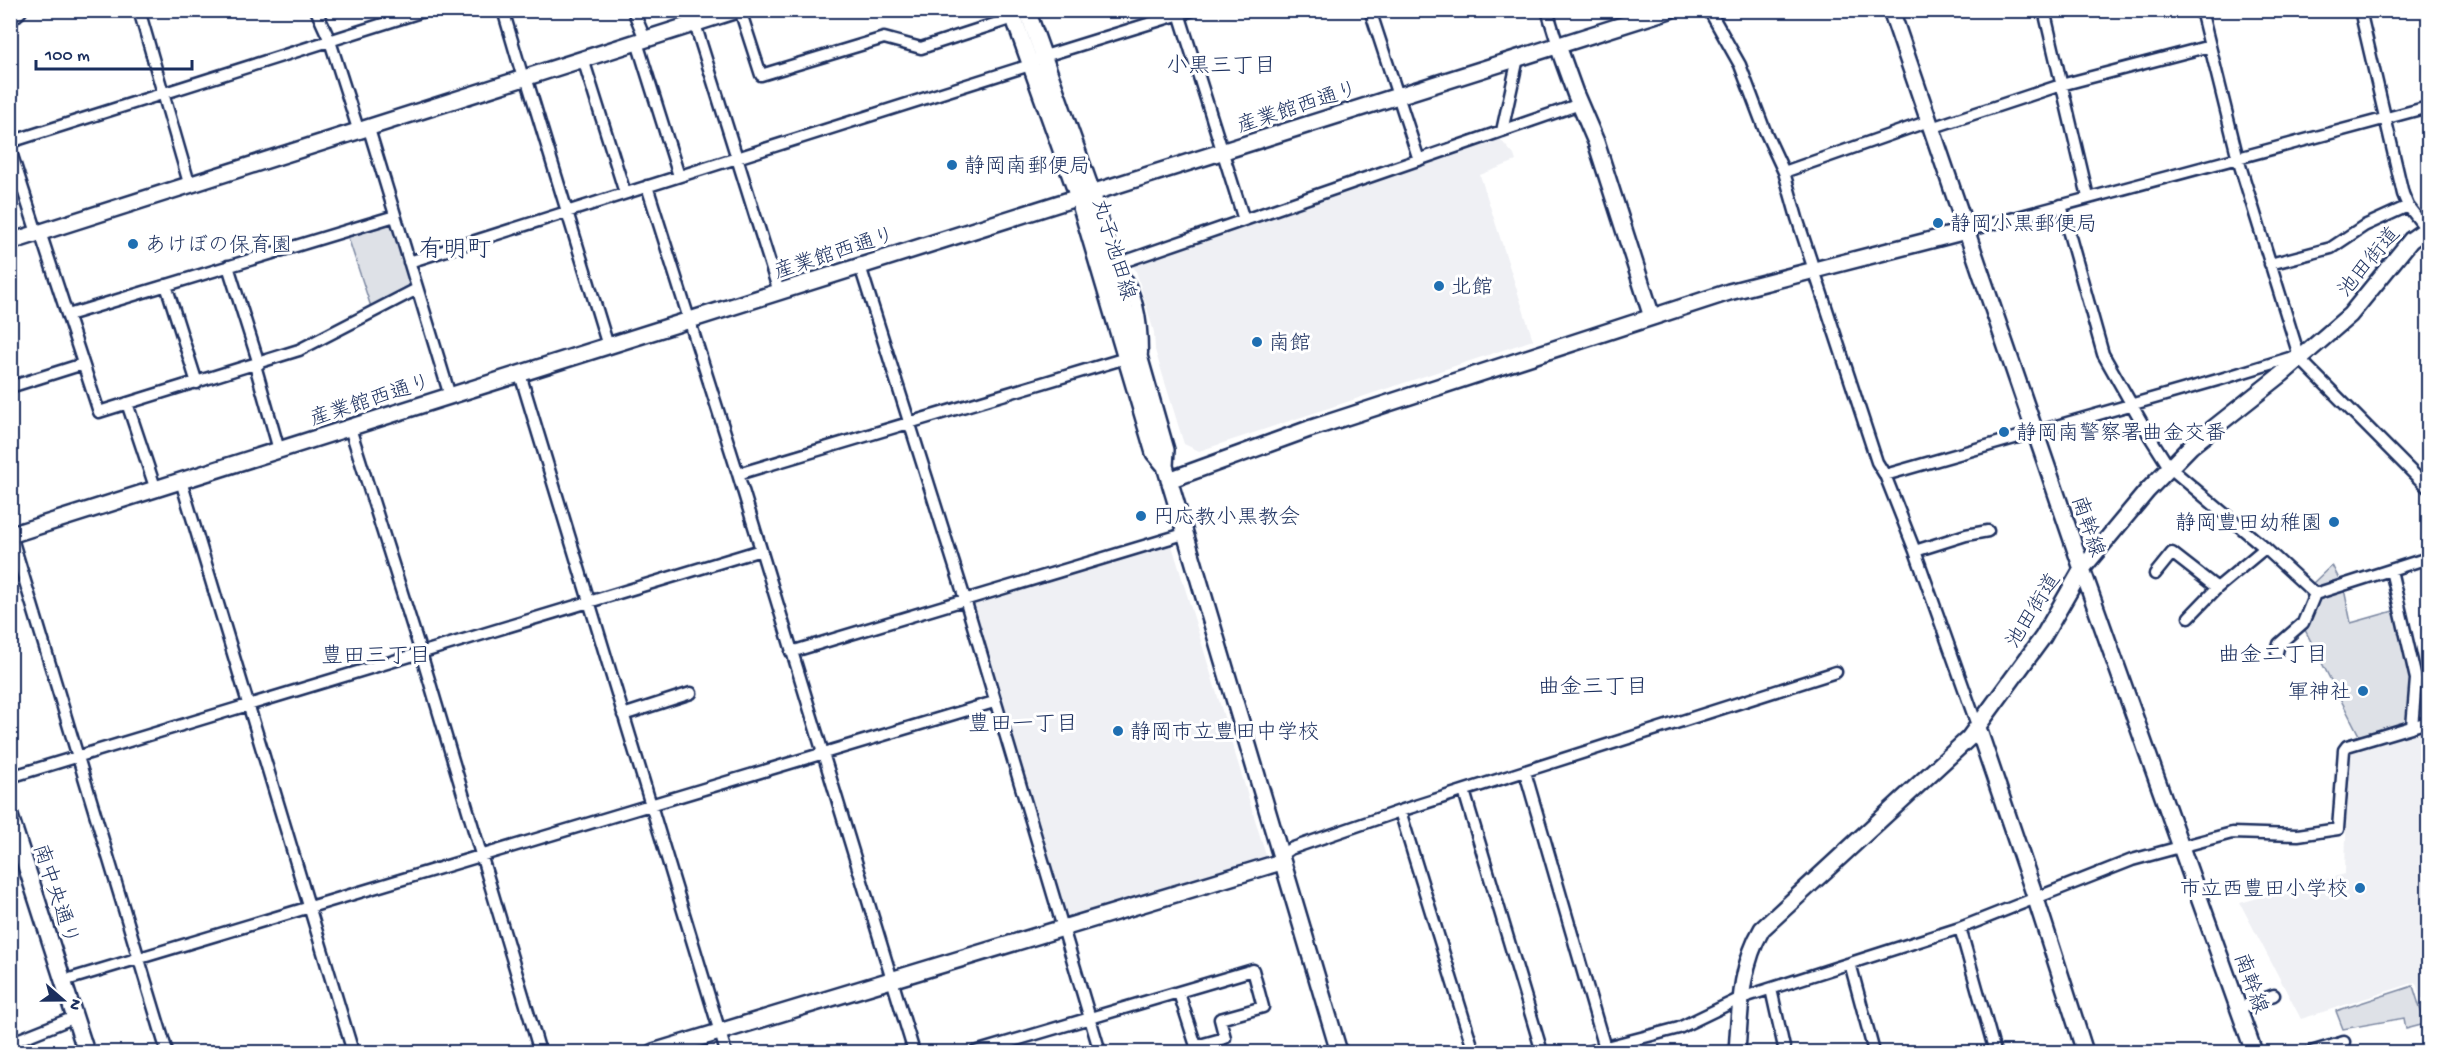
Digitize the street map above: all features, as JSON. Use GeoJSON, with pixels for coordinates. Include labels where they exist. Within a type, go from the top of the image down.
{"type":"FeatureCollection","features":[{"type":"Feature","properties":{"kind":"street"},"geometry":{"type":"LineString","coordinates":[[10,18],[19,10]]}},
{"type":"Feature","properties":{"kind":"street"},"geometry":{"type":"LineString","coordinates":[[139,10],[189,183]]}},
{"type":"Feature","properties":{"kind":"street"},"geometry":{"type":"LineString","coordinates":[[316,10],[330,41],[395,216],[450,396]]}},
{"type":"Feature","properties":{"kind":"street"},"geometry":{"type":"LineString","coordinates":[[10,142],[427,10]]}},
{"type":"Feature","properties":{"kind":"street"},"geometry":{"type":"LineString","coordinates":[[502,10],[608,346]]}},
{"type":"Feature","properties":{"kind":"street"},"geometry":{"type":"LineString","coordinates":[[633,10],[679,176]]}},
{"type":"Feature","properties":{"kind":"street"},"geometry":{"type":"LineString","coordinates":[[10,242],[189,183],[364,131],[703,18],[739,10],[761,75],[884,38],[921,48],[1012,14]]}},
{"type":"Feature","properties":{"kind":"street","name":"丸子池田線"},"geometry":{"type":"LineString","coordinates":[[1027,10],[1039,59],[1085,194],[1132,356],[1143,369],[1166,450],[1167,473],[1184,534],[1339,1053]]}},
{"type":"Feature","properties":{"kind":"street"},"geometry":{"type":"LineString","coordinates":[[409,262],[1193,10]]}},
{"type":"Feature","properties":{"kind":"street"},"geometry":{"type":"LineString","coordinates":[[1370,10],[1419,160]]}},
{"type":"Feature","properties":{"kind":"street"},"geometry":{"type":"LineString","coordinates":[[1547,10],[1558,46],[1596,142],[1652,317]]}},
{"type":"Feature","properties":{"kind":"street","name":"産業館西通り"},"geometry":{"type":"LineString","coordinates":[[11,535],[1670,10]]}},
{"type":"Feature","properties":{"kind":"street"},"geometry":{"type":"LineString","coordinates":[[1709,10],[1740,65],[1765,131],[1784,172],[1877,462],[1885,475],[1915,551],[1978,728],[2085,1053]]}},
{"type":"Feature","properties":{"kind":"street","name":"南幹線"},"geometry":{"type":"LineString","coordinates":[[1891,10],[2082,569],[2254,1053]]}},
{"type":"Feature","properties":{"kind":"street"},"geometry":{"type":"LineString","coordinates":[[2044,10],[2088,198]]}},
{"type":"Feature","properties":{"kind":"street"},"geometry":{"type":"LineString","coordinates":[[2201,10],[2238,159],[2300,357],[2428,488]]}},
{"type":"Feature","properties":{"kind":"street"},"geometry":{"type":"LineString","coordinates":[[2360,10],[2403,194],[2408,206],[2427,228]]}},
{"type":"Feature","properties":{"kind":"street"},"geometry":{"type":"LineString","coordinates":[[1179,13],[1244,220]]}},
{"type":"Feature","properties":{"kind":"street","name":"丸子池田線"},"geometry":{"type":"LineString","coordinates":[[1012,14],[1039,59]]}},
{"type":"Feature","properties":{"kind":"street"},"geometry":{"type":"LineString","coordinates":[[703,18],[738,158],[779,292]]}},
{"type":"Feature","properties":{"kind":"street"},"geometry":{"type":"LineString","coordinates":[[1784,172],[2061,85],[2210,46]]}},
{"type":"Feature","properties":{"kind":"street"},"geometry":{"type":"LineString","coordinates":[[1502,131],[1518,58]]}},
{"type":"Feature","properties":{"kind":"street"},"geometry":{"type":"LineString","coordinates":[[583,59],[625,193]]}},
{"type":"Feature","properties":{"kind":"street"},"geometry":{"type":"LineString","coordinates":[[1143,369],[1142,333],[1137,308],[1128,278],[1114,265],[1580,104]]}},
{"type":"Feature","properties":{"kind":"street"},"geometry":{"type":"LineString","coordinates":[[1167,473],[1729,292],[2428,107]]}},
{"type":"Feature","properties":{"kind":"street"},"geometry":{"type":"LineString","coordinates":[[10,149],[99,412],[299,350],[417,289]]}},
{"type":"Feature","properties":{"kind":"street"},"geometry":{"type":"LineString","coordinates":[[646,186],[738,474],[914,1053]]}},
{"type":"Feature","properties":{"kind":"street","name":"丸子池田線"},"geometry":{"type":"LineString","coordinates":[[1085,194],[1114,265],[1154,453],[1167,473]]}},
{"type":"Feature","properties":{"kind":"street"},"geometry":{"type":"LineString","coordinates":[[2061,205],[2103,354],[2169,467],[2265,548],[2315,594]]}},
{"type":"Feature","properties":{"kind":"street"},"geometry":{"type":"LineString","coordinates":[[2270,264],[2331,248],[2364,226],[2408,206]]}},
{"type":"Feature","properties":{"kind":"street"},"geometry":{"type":"LineString","coordinates":[[68,315],[395,216]]}},
{"type":"Feature","properties":{"kind":"street","name":"池田街道"},"geometry":{"type":"LineString","coordinates":[[1737,1053],[1741,998],[1749,955],[1762,928],[1978,728],[2043,637],[2082,569],[2124,516],[2169,467],[2212,428],[2350,315],[2411,240],[2427,228]]}},
{"type":"Feature","properties":{"kind":"street"},"geometry":{"type":"LineString","coordinates":[[228,266],[279,450]]}},
{"type":"Feature","properties":{"kind":"street"},"geometry":{"type":"LineString","coordinates":[[861,266],[965,599],[1100,1053]]}},
{"type":"Feature","properties":{"kind":"street"},"geometry":{"type":"LineString","coordinates":[[166,285],[197,382]]}},
{"type":"Feature","properties":{"kind":"street"},"geometry":{"type":"LineString","coordinates":[[738,474],[1132,356]]}},
{"type":"Feature","properties":{"kind":"street"},"geometry":{"type":"LineString","coordinates":[[1885,475],[2300,357]]}},
{"type":"Feature","properties":{"kind":"street"},"geometry":{"type":"LineString","coordinates":[[10,387],[83,364]]}},
{"type":"Feature","properties":{"kind":"street"},"geometry":{"type":"LineString","coordinates":[[520,374],[726,1053]]}},
{"type":"Feature","properties":{"kind":"street"},"geometry":{"type":"LineString","coordinates":[[127,403],[156,490]]}},
{"type":"Feature","properties":{"kind":"street"},"geometry":{"type":"LineString","coordinates":[[350,428],[540,1053]]}},
{"type":"Feature","properties":{"kind":"street"},"geometry":{"type":"LineString","coordinates":[[181,481],[352,1053]]}},
{"type":"Feature","properties":{"kind":"street"},"geometry":{"type":"LineString","coordinates":[[1915,551],[1966,535],[1989,531]]}},
{"type":"Feature","properties":{"kind":"street"},"geometry":{"type":"LineString","coordinates":[[791,652],[1184,534]]}},
{"type":"Feature","properties":{"kind":"street"},"geometry":{"type":"LineString","coordinates":[[11,535],[167,1053]]}},
{"type":"Feature","properties":{"kind":"street"},"geometry":{"type":"LineString","coordinates":[[2189,617],[2217,588],[2265,548]]}},
{"type":"Feature","properties":{"kind":"street"},"geometry":{"type":"LineString","coordinates":[[10,777],[761,550]]}},
{"type":"Feature","properties":{"kind":"street"},"geometry":{"type":"LineString","coordinates":[[2155,574],[2172,553],[2217,588]]}},
{"type":"Feature","properties":{"kind":"street"},"geometry":{"type":"LineString","coordinates":[[2277,652],[2279,644],[2303,623],[2315,594],[2428,558]]}},
{"type":"Feature","properties":{"kind":"street"},"geometry":{"type":"LineString","coordinates":[[2391,570],[2416,679],[2412,727]]}},
{"type":"Feature","properties":{"kind":"street"},"geometry":{"type":"LineString","coordinates":[[653,1053],[892,981],[1280,859],[1290,849],[1400,811],[1836,672]]}},
{"type":"Feature","properties":{"kind":"street"},"geometry":{"type":"LineString","coordinates":[[624,715],[691,693]]}},
{"type":"Feature","properties":{"kind":"street"},"geometry":{"type":"LineString","coordinates":[[63,981],[994,702]]}},
{"type":"Feature","properties":{"kind":"street"},"geometry":{"type":"LineString","coordinates":[[1587,1053],[1679,1028],[1741,998],[1960,928],[2035,896],[2132,860],[2232,833],[2298,836],[2338,829],[2344,750],[2347,746],[2428,722]]}},
{"type":"Feature","properties":{"kind":"street"},"geometry":{"type":"LineString","coordinates":[[1525,772],[1605,1048]]}},
{"type":"Feature","properties":{"kind":"street"},"geometry":{"type":"LineString","coordinates":[[1464,791],[1542,1053]]}},
{"type":"Feature","properties":{"kind":"street"},"geometry":{"type":"LineString","coordinates":[[1400,811],[1474,1053]]}},
{"type":"Feature","properties":{"kind":"street","name":"南中央通り"},"geometry":{"type":"LineString","coordinates":[[10,816],[86,1053]]}},
{"type":"Feature","properties":{"kind":"street"},"geometry":{"type":"LineString","coordinates":[[1960,928],[1995,1053]]}},
{"type":"Feature","properties":{"kind":"street"},"geometry":{"type":"LineString","coordinates":[[1850,963],[1874,1053]]}},
{"type":"Feature","properties":{"kind":"street"},"geometry":{"type":"LineString","coordinates":[[975,1053],[1253,970],[1263,1007],[1220,1019],[1225,1038],[1196,1046],[1179,993]]}},
{"type":"Feature","properties":{"kind":"street"},"geometry":{"type":"LineString","coordinates":[[1771,989],[1785,1053]]}},
{"type":"Feature","properties":{"kind":"street"},"geometry":{"type":"LineString","coordinates":[[2239,1008],[2274,995]]}},
{"type":"Feature","properties":{"kind":"street"},"geometry":{"type":"LineString","coordinates":[[10,1044],[75,1017]]}},
{"type":"Feature","properties":{"kind":"street"},"geometry":{"type":"LineString","coordinates":[[2311,1053],[2344,1042]]}},
{"type":"Feature","properties":{"kind":"shaded area"},"geometry":{"type":"Polygon","coordinates":[[[1499,138],[1514,155],[1516,161],[1480,175],[1533,340],[1199,451],[1184,444],[1155,350],[1154,332],[1136,271],[1131,264],[1499,138]]]}},
{"type":"Feature","properties":{"kind":"shaded area"},"geometry":{"type":"Polygon","coordinates":[[[392,223],[411,288],[371,307],[348,237],[392,223]]]}},
{"type":"Feature","properties":{"kind":"shaded area","name":"静岡市立豊田中学校"},"geometry":{"type":"Polygon","coordinates":[[[1171,542],[1267,859],[1064,919],[970,603],[1171,542]]]}},
{"type":"Feature","properties":{"kind":"shaded area"},"geometry":{"type":"Polygon","coordinates":[[[2332,565],[2344,589],[2351,623],[2397,610],[2415,679],[2409,723],[2360,737],[2303,626],[2321,595],[2312,584],[2332,565]]]}},
{"type":"Feature","properties":{"kind":"shaded area","name":"市立西豊田小学校"},"geometry":{"type":"Polygon","coordinates":[[[2412,732],[2428,733],[2428,998],[2420,998],[2416,982],[2301,1019],[2240,903],[2345,874],[2348,751],[2412,732]]]}},
{"type":"Feature","properties":{"kind":"shaded area"},"geometry":{"type":"Polygon","coordinates":[[[2413,986],[2425,1024],[2406,1029],[2404,1018],[2343,1029],[2336,1011],[2413,986]]]}},
{"type":"Feature","properties":{"kind":"place","name":"静岡南郵便局"},"geometry":{"type":"Point","coordinates":[952,165]}},
{"type":"Feature","properties":{"kind":"place","name":"静岡小黒郵便局"},"geometry":{"type":"Point","coordinates":[1938,223]}},
{"type":"Feature","properties":{"kind":"place","name":"あけぼの保育園"},"geometry":{"type":"Point","coordinates":[133,244]}},
{"type":"Feature","properties":{"kind":"place","name":"北館"},"geometry":{"type":"Point","coordinates":[1439,286]}},
{"type":"Feature","properties":{"kind":"place","name":"南館"},"geometry":{"type":"Point","coordinates":[1257,342]}},
{"type":"Feature","properties":{"kind":"place","name":"静岡南警察署曲金交番"},"geometry":{"type":"Point","coordinates":[2004,432]}},
{"type":"Feature","properties":{"kind":"place","name":"円応教小黒教会"},"geometry":{"type":"Point","coordinates":[1141,516]}},
{"type":"Feature","properties":{"kind":"place","name":"静岡豊田幼稚園"},"geometry":{"type":"Point","coordinates":[2334,522]}},
{"type":"Feature","properties":{"kind":"place","name":"軍神社"},"geometry":{"type":"Point","coordinates":[2363,691]}},
{"type":"Feature","properties":{"kind":"place","name":"静岡市立豊田中学校"},"geometry":{"type":"Point","coordinates":[1118,731]}},
{"type":"Feature","properties":{"kind":"place","name":"市立西豊田小学校"},"geometry":{"type":"Point","coordinates":[2360,888]}},
{"type":"Feature","properties":{"kind":"district","name":"小黒三丁目"},"geometry":{"type":"Point","coordinates":[1221,64]}},
{"type":"Feature","properties":{"kind":"district","name":"有明町"},"geometry":{"type":"Point","coordinates":[455,248]}},
{"type":"Feature","properties":{"kind":"district","name":"曲金二丁目"},"geometry":{"type":"Point","coordinates":[2273,653]}},
{"type":"Feature","properties":{"kind":"district","name":"豊田三丁目"},"geometry":{"type":"Point","coordinates":[376,654]}},
{"type":"Feature","properties":{"kind":"district","name":"曲金三丁目"},"geometry":{"type":"Point","coordinates":[1593,685]}},
{"type":"Feature","properties":{"kind":"district","name":"豊田一丁目"},"geometry":{"type":"Point","coordinates":[1023,722]}}]}
